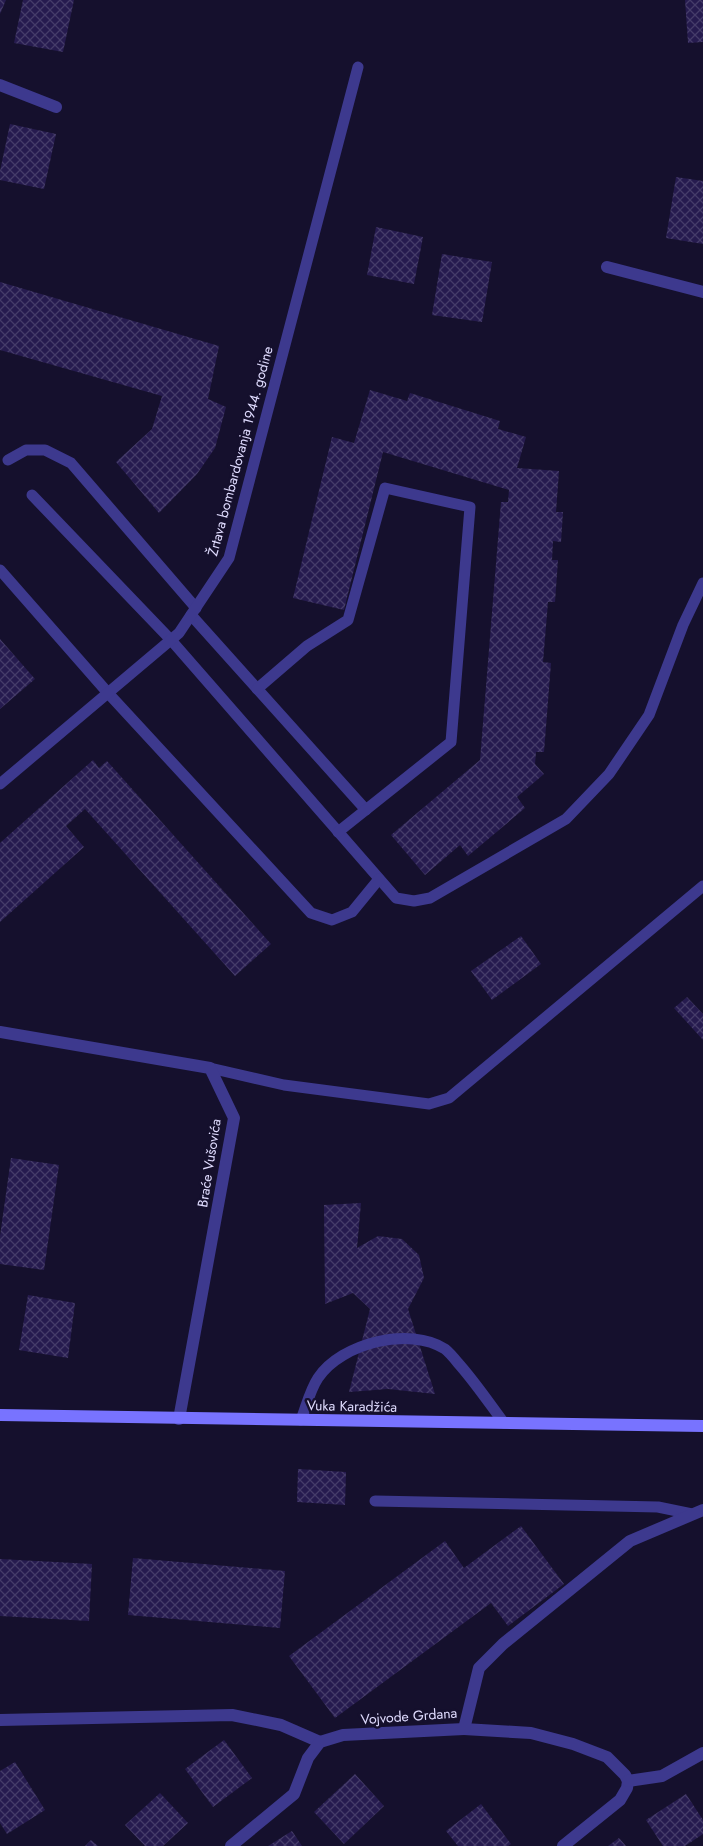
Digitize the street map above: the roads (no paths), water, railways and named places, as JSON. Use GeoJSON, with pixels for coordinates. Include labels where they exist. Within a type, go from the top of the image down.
{"type":"FeatureCollection","features":[{"type":"Feature","properties":{"kind":"street"},"geometry":{"type":"LineString","coordinates":[[0,85],[56,107]]}},
{"type":"Feature","properties":{"kind":"street"},"geometry":{"type":"LineString","coordinates":[[607,267],[703,292]]}},
{"type":"Feature","properties":{"kind":"street"},"geometry":{"type":"LineString","coordinates":[[0,1032],[210,1068]]}},
{"type":"Feature","properties":{"kind":"street","name":"Braće Vušovića"},"geometry":{"type":"LineString","coordinates":[[179,1419],[234,1118],[210,1068]]}},
{"type":"Feature","properties":{"kind":"street","name":"Vuka Karadžića"},"geometry":{"type":"LineString","coordinates":[[0,1415],[703,1426]]}},
{"type":"Feature","properties":{"kind":"street","name":"Vojvode Grdana"},"geometry":{"type":"LineString","coordinates":[[320,1742],[343,1735],[464,1729],[479,1668],[503,1644],[630,1541],[698,1511]]}},
{"type":"Feature","properties":{"kind":"street"},"geometry":{"type":"LineString","coordinates":[[0,1720],[232,1716],[280,1725],[320,1742],[308,1758],[294,1794],[231,1846]]}},
{"type":"Feature","properties":{"kind":"street"},"geometry":{"type":"LineString","coordinates":[[464,1729],[531,1734],[573,1744],[607,1757],[625,1775],[628,1784],[620,1800],[563,1846]]}},
{"type":"Feature","properties":{"kind":"street"},"geometry":{"type":"LineString","coordinates":[[628,1784],[662,1776],[703,1753]]}},
{"type":"Feature","properties":{"kind":"lane","name":"Žrtava bombardovanja 1944. godine"},"geometry":{"type":"LineString","coordinates":[[0,784],[179,633],[229,558],[358,68]]}},
{"type":"Feature","properties":{"kind":"lane"},"geometry":{"type":"LineString","coordinates":[[8,460],[26,450],[45,450],[71,463],[257,689],[366,810]]}},
{"type":"Feature","properties":{"kind":"lane"},"geometry":{"type":"LineString","coordinates":[[257,689],[307,646],[348,620],[384,488],[470,507],[451,742],[338,832]]}},
{"type":"Feature","properties":{"kind":"lane"},"geometry":{"type":"LineString","coordinates":[[32,495],[171,640],[396,898],[414,901],[430,898],[566,819],[609,774],[649,715],[683,625],[703,584]]}},
{"type":"Feature","properties":{"kind":"lane"},"geometry":{"type":"LineString","coordinates":[[0,570],[108,693],[311,913],[332,920],[352,912],[379,879]]}},
{"type":"Feature","properties":{"kind":"lane"},"geometry":{"type":"LineString","coordinates":[[210,1068],[284,1085],[429,1104],[449,1098],[703,886]]}},
{"type":"Feature","properties":{"kind":"lane"},"geometry":{"type":"LineString","coordinates":[[301,1420],[318,1378],[334,1362],[355,1348],[391,1339],[432,1342],[446,1350],[472,1378],[504,1423]]}},
{"type":"Feature","properties":{"kind":"lane"},"geometry":{"type":"LineString","coordinates":[[375,1501],[658,1508],[698,1511]]}}]}
